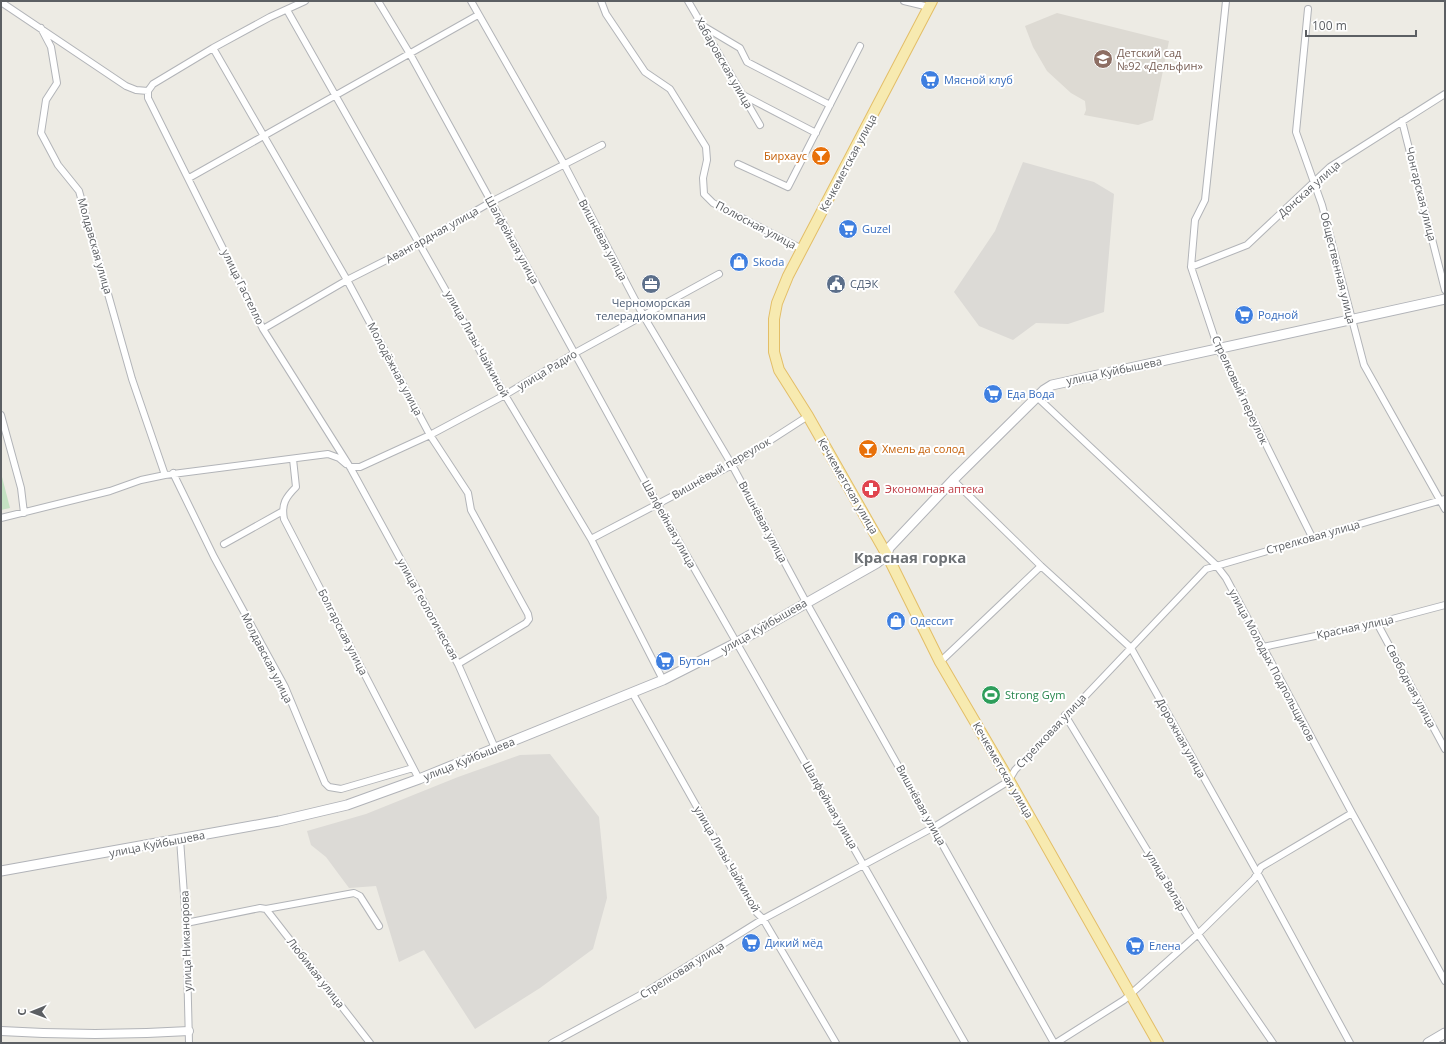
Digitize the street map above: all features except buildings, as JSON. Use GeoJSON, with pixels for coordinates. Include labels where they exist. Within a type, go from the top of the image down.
{"type":"FeatureCollection","features":[{"type":"Feature","properties":{"kind":"main road","name":"Кечкеметская улица"},"geometry":{"type":"LineString","coordinates":[[930,4],[802,249],[777,303],[773,336],[774,352],[779,370],[808,416],[887,555],[940,662],[1132,993],[1158,1043]]}},
{"type":"Feature","properties":{"kind":"main road","name":"улица Куйбышева"},"geometry":{"type":"LineString","coordinates":[[1,872],[279,821],[347,805],[419,779],[633,694],[663,680],[736,643],[877,563],[887,555],[889,548],[953,480],[1052,384],[1445,299]]}},
{"type":"Feature","properties":{"kind":"main road"},"geometry":{"type":"LineString","coordinates":[[1428,1043],[1445,1033]]}},
{"type":"Feature","properties":{"kind":"street"},"geometry":{"type":"LineString","coordinates":[[1,2],[126,86],[136,90],[148,91],[153,84],[213,48],[270,17],[305,1]]}},
{"type":"Feature","properties":{"kind":"street","name":"Шалфейная улица"},"geometry":{"type":"LineString","coordinates":[[378,1],[410,54],[490,202],[658,505],[965,1043]]}},
{"type":"Feature","properties":{"kind":"street","name":"Вишнёвая улица"},"geometry":{"type":"LineString","coordinates":[[471,1],[564,164],[643,315],[732,465],[806,602],[1055,1043]]}},
{"type":"Feature","properties":{"kind":"street","name":"Полюсная улица"},"geometry":{"type":"LineString","coordinates":[[601,1],[606,14],[645,72],[670,89],[706,147],[707,160],[703,178],[704,194],[713,203],[802,249]]}},
{"type":"Feature","properties":{"kind":"street","name":"Хабаровская улица"},"geometry":{"type":"LineString","coordinates":[[688,1],[760,125]]}},
{"type":"Feature","properties":{"kind":"street"},"geometry":{"type":"LineString","coordinates":[[904,1],[930,4]]}},
{"type":"Feature","properties":{"kind":"street","name":"Стрелковый переулок"},"geometry":{"type":"LineString","coordinates":[[1226,1],[1205,200],[1195,220],[1192,267],[1218,348],[1312,537]]}},
{"type":"Feature","properties":{"kind":"street","name":"Общественная улица"},"geometry":{"type":"LineString","coordinates":[[1308,9],[1296,132],[1322,205],[1364,365],[1443,499],[1445,509]]}},
{"type":"Feature","properties":{"kind":"street","name":"улица Лизы Чайкиной"},"geometry":{"type":"LineString","coordinates":[[287,10],[337,95],[505,395],[590,539],[663,680]]}},
{"type":"Feature","properties":{"kind":"street"},"geometry":{"type":"LineString","coordinates":[[189,178],[478,15]]}},
{"type":"Feature","properties":{"kind":"street"},"geometry":{"type":"LineString","coordinates":[[702,26],[740,48],[747,62],[830,105]]}},
{"type":"Feature","properties":{"kind":"street","name":"Молдавская улица"},"geometry":{"type":"LineString","coordinates":[[41,28],[51,47],[57,84],[46,100],[40,133],[58,165],[79,192],[132,379],[165,474]]}},
{"type":"Feature","properties":{"kind":"street"},"geometry":{"type":"LineString","coordinates":[[738,164],[788,188],[860,46]]}},
{"type":"Feature","properties":{"kind":"street","name":"Молодёжная улица"},"geometry":{"type":"LineString","coordinates":[[213,48],[347,280],[430,435],[468,494],[471,510],[529,616],[526,623],[458,664]]}},
{"type":"Feature","properties":{"kind":"street","name":"улица Гастелло"},"geometry":{"type":"LineString","coordinates":[[148,91],[148,98],[263,329],[354,474]]}},
{"type":"Feature","properties":{"kind":"street"},"geometry":{"type":"LineString","coordinates":[[742,94],[816,133]]}},
{"type":"Feature","properties":{"kind":"street","name":"Донская улица"},"geometry":{"type":"LineString","coordinates":[[1192,267],[1247,245],[1314,184],[1330,167],[1445,94]]}},
{"type":"Feature","properties":{"kind":"street","name":"Чонгарская улица"},"geometry":{"type":"LineString","coordinates":[[1402,121],[1445,290]]}},
{"type":"Feature","properties":{"kind":"street","name":"Авангардная улица"},"geometry":{"type":"LineString","coordinates":[[263,329],[347,280],[420,243],[490,202],[602,145]]}},
{"type":"Feature","properties":{"kind":"street","name":"улица Радио"},"geometry":{"type":"LineString","coordinates":[[350,467],[360,467],[430,435],[505,395],[575,353],[719,274]]}},
{"type":"Feature","properties":{"kind":"street","name":"улица Молодых Подпольщиков"},"geometry":{"type":"LineString","coordinates":[[1037,397],[1216,565],[1226,578],[1352,813],[1445,981]]}},
{"type":"Feature","properties":{"kind":"street"},"geometry":{"type":"LineString","coordinates":[[1,415],[21,488],[24,513]]}},
{"type":"Feature","properties":{"kind":"street","name":"Вишнёвый переулок"},"geometry":{"type":"LineString","coordinates":[[590,539],[658,505],[732,465],[808,416]]}},
{"type":"Feature","properties":{"kind":"street"},"geometry":{"type":"LineString","coordinates":[[1,518],[110,492],[141,480],[165,474],[328,454],[339,458],[350,467]]}},
{"type":"Feature","properties":{"kind":"street"},"geometry":{"type":"LineString","coordinates":[[224,544],[283,511],[286,498],[296,487],[293,459]]}},
{"type":"Feature","properties":{"kind":"street","name":"Молдавская улица"},"geometry":{"type":"LineString","coordinates":[[173,473],[214,557],[285,687],[325,783],[335,789],[340,789],[413,768]]}},
{"type":"Feature","properties":{"kind":"street","name":"улица Геологическая"},"geometry":{"type":"LineString","coordinates":[[354,474],[458,664],[495,748]]}},
{"type":"Feature","properties":{"kind":"street","name":"Дорожная улица"},"geometry":{"type":"LineString","coordinates":[[953,480],[1041,566],[1131,648],[1258,874],[1350,1043]]}},
{"type":"Feature","properties":{"kind":"street","name":"Стрелковая улица"},"geometry":{"type":"LineString","coordinates":[[552,1043],[646,992],[763,918],[934,827],[1009,780],[1015,770],[1065,715],[1206,569],[1443,499]]}},
{"type":"Feature","properties":{"kind":"street","name":"Болгарская улица"},"geometry":{"type":"LineString","coordinates":[[283,511],[288,526],[419,779]]}},
{"type":"Feature","properties":{"kind":"street"},"geometry":{"type":"LineString","coordinates":[[940,662],[1041,566]]}},
{"type":"Feature","properties":{"kind":"street","name":"Красная улица"},"geometry":{"type":"LineString","coordinates":[[1264,647],[1377,623],[1445,605]]}},
{"type":"Feature","properties":{"kind":"street","name":"Свободная улица"},"geometry":{"type":"LineString","coordinates":[[1377,623],[1445,749]]}},
{"type":"Feature","properties":{"kind":"street","name":"улица Лизы Чайкиной"},"geometry":{"type":"LineString","coordinates":[[633,694],[757,913],[763,918],[836,1043]]}},
{"type":"Feature","properties":{"kind":"street","name":"улица Вилар"},"geometry":{"type":"LineString","coordinates":[[1065,715],[1198,934],[1273,1043]]}},
{"type":"Feature","properties":{"kind":"street"},"geometry":{"type":"LineString","coordinates":[[1055,1043],[1124,1000],[1198,934],[1258,874],[1261,867],[1352,813]]}},
{"type":"Feature","properties":{"kind":"street","name":"улица Никанорова"},"geometry":{"type":"LineString","coordinates":[[180,839],[186,923],[189,1043]]}},
{"type":"Feature","properties":{"kind":"street"},"geometry":{"type":"LineString","coordinates":[[186,923],[354,892],[360,896],[379,926]]}},
{"type":"Feature","properties":{"kind":"street","name":"Любимая улица"},"geometry":{"type":"LineString","coordinates":[[263,909],[370,1043]]}},
{"type":"Feature","properties":{"kind":"street"},"geometry":{"type":"LineString","coordinates":[[1,1031],[42,1034],[104,1034],[189,1031]]}},
{"type":"Feature","properties":{"kind":"shaded area","name":"Детский сад №92 «Дельфин»"},"geometry":{"type":"Polygon","coordinates":[[[1057,13],[1169,41],[1153,120],[1138,125],[1084,115],[1086,110],[1085,101],[1071,93],[1047,71],[1033,47],[1025,26],[1057,13]]]}},
{"type":"Feature","properties":{"kind":"shaded area"},"geometry":{"type":"Polygon","coordinates":[[[1023,162],[1094,182],[1114,194],[1104,312],[1068,324],[1036,323],[1013,340],[979,326],[954,292],[995,231],[1023,162]]]}},
{"type":"Feature","properties":{"kind":"shaded area"},"geometry":{"type":"Polygon","coordinates":[[[550,754],[599,817],[607,898],[593,949],[540,988],[475,1029],[424,950],[399,962],[376,886],[349,888],[326,857],[311,845],[307,831],[366,814],[458,777],[520,755],[550,754]]]}},
{"type":"Feature","properties":{"kind":"green space"},"geometry":{"type":"Polygon","coordinates":[[[1,473],[10,508],[1,510],[1,473]]]}},
{"type":"Feature","properties":{"kind":"place","name":"Детский сад №92 «Дельфин»"},"geometry":{"type":"Point","coordinates":[1103,59]}},
{"type":"Feature","properties":{"kind":"place","name":"Мясной клуб"},"geometry":{"type":"Point","coordinates":[930,80]}},
{"type":"Feature","properties":{"kind":"place","name":"Бирхаус"},"geometry":{"type":"Point","coordinates":[821,156]}},
{"type":"Feature","properties":{"kind":"place","name":"Guzel"},"geometry":{"type":"Point","coordinates":[848,229]}},
{"type":"Feature","properties":{"kind":"place","name":"Skoda"},"geometry":{"type":"Point","coordinates":[739,262]}},
{"type":"Feature","properties":{"kind":"place","name":"Черноморская телерадиокомпания"},"geometry":{"type":"Point","coordinates":[651,284]}},
{"type":"Feature","properties":{"kind":"place","name":"СДЭК"},"geometry":{"type":"Point","coordinates":[836,284]}},
{"type":"Feature","properties":{"kind":"place","name":"Родной"},"geometry":{"type":"Point","coordinates":[1244,315]}},
{"type":"Feature","properties":{"kind":"place","name":"Еда Вода"},"geometry":{"type":"Point","coordinates":[993,394]}},
{"type":"Feature","properties":{"kind":"place","name":"Хмель да солод"},"geometry":{"type":"Point","coordinates":[868,449]}},
{"type":"Feature","properties":{"kind":"place","name":"Экономная аптека"},"geometry":{"type":"Point","coordinates":[871,489]}},
{"type":"Feature","properties":{"kind":"place","name":"Одессит"},"geometry":{"type":"Point","coordinates":[896,621]}},
{"type":"Feature","properties":{"kind":"place","name":"Бутон"},"geometry":{"type":"Point","coordinates":[665,661]}},
{"type":"Feature","properties":{"kind":"place","name":"Strong Gym"},"geometry":{"type":"Point","coordinates":[991,695]}},
{"type":"Feature","properties":{"kind":"place","name":"Дикий мёд"},"geometry":{"type":"Point","coordinates":[751,943]}},
{"type":"Feature","properties":{"kind":"place","name":"Елена"},"geometry":{"type":"Point","coordinates":[1135,946]}},
{"type":"Feature","properties":{"kind":"district","name":"Красная горка"},"geometry":{"type":"Point","coordinates":[910,558]}}]}
